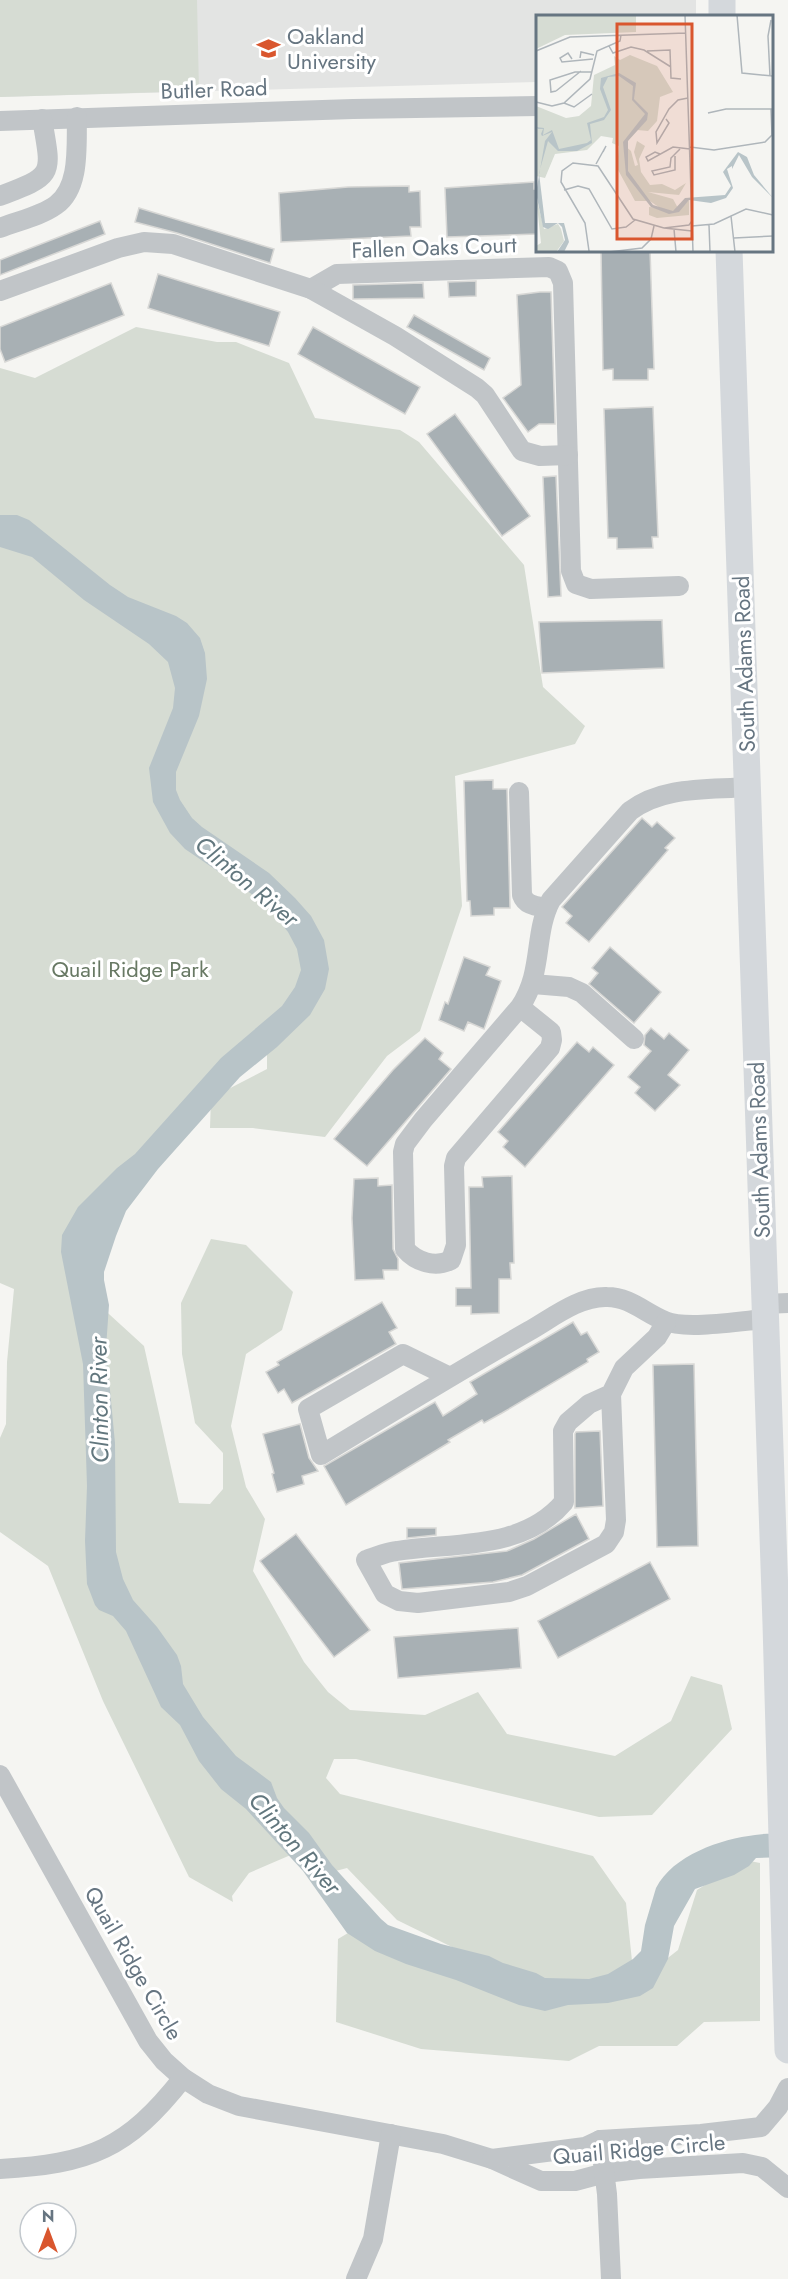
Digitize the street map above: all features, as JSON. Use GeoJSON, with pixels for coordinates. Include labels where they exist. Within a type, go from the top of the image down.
{"type":"FeatureCollection","features":[{"type":"Feature","properties":{"kind":"main road","name":"South Adams Road"},"geometry":{"type":"LineString","coordinates":[[729,252],[747,788],[772,1309],[782,1866],[788,2050]]}},
{"type":"Feature","properties":{"kind":"street","name":"Butler Road"},"geometry":{"type":"LineString","coordinates":[[0,121],[354,109],[536,106]]}},
{"type":"Feature","properties":{"kind":"street"},"geometry":{"type":"LineString","coordinates":[[0,228],[55,206],[65,196],[72,181],[77,117]]}},
{"type":"Feature","properties":{"kind":"street"},"geometry":{"type":"LineString","coordinates":[[0,196],[33,183],[47,170],[49,160],[42,119]]}},
{"type":"Feature","properties":{"kind":"street"},"geometry":{"type":"LineString","coordinates":[[0,291],[118,248],[144,242],[173,244],[311,289],[395,336],[477,388],[485,395],[522,451],[540,456],[568,455]]}},
{"type":"Feature","properties":{"kind":"street","name":"Fallen Oaks Court"},"geometry":{"type":"LineString","coordinates":[[311,289],[337,274],[549,267],[558,272],[563,283],[571,571],[576,584],[591,589],[679,586]]}},
{"type":"Feature","properties":{"kind":"street"},"geometry":{"type":"LineString","coordinates":[[520,1006],[551,1032],[550,1048],[456,1158],[454,1166],[455,1254],[444,1264],[421,1261],[412,1257],[405,1249],[403,1152],[405,1144],[520,1006],[533,984],[547,908],[551,900],[615,827],[640,803],[674,792],[747,788]]}},
{"type":"Feature","properties":{"kind":"street"},"geometry":{"type":"LineString","coordinates":[[519,792],[522,895],[529,904],[547,908]]}},
{"type":"Feature","properties":{"kind":"street"},"geometry":{"type":"LineString","coordinates":[[533,984],[569,987],[582,993],[634,1039]]}},
{"type":"Feature","properties":{"kind":"street"},"geometry":{"type":"LineString","coordinates":[[450,1377],[404,1354],[308,1410],[321,1455],[575,1305],[592,1299],[606,1297],[628,1301],[666,1322],[689,1324],[772,1309]]}},
{"type":"Feature","properties":{"kind":"street"},"geometry":{"type":"LineString","coordinates":[[611,1394],[589,1404],[568,1422],[563,1431],[564,1502],[555,1513],[499,1540],[395,1551],[366,1560],[385,1594],[399,1601],[418,1603],[510,1592],[577,1561],[606,1544],[614,1532],[616,1520],[611,1394],[624,1368],[657,1336],[666,1322]]}},
{"type":"Feature","properties":{"kind":"street","name":"Quail Ridge Circle"},"geometry":{"type":"LineString","coordinates":[[0,1775],[136,2022],[164,2061],[183,2078],[208,2094],[239,2106],[443,2144],[492,2159],[541,2181],[575,2181],[605,2173],[639,2169],[743,2163],[762,2167],[788,2188]]}},
{"type":"Feature","properties":{"kind":"street"},"geometry":{"type":"LineString","coordinates":[[0,2169],[57,2164],[106,2148],[147,2119],[183,2078]]}},
{"type":"Feature","properties":{"kind":"street","name":"Quail Ridge Circle"},"geometry":{"type":"LineString","coordinates":[[492,2159],[585,2147],[600,2140],[701,2134],[761,2127],[778,2107],[788,2088]]}},
{"type":"Feature","properties":{"kind":"street"},"geometry":{"type":"LineString","coordinates":[[356,2279],[373,2239],[391,2134]]}},
{"type":"Feature","properties":{"kind":"street"},"geometry":{"type":"LineString","coordinates":[[600,2140],[605,2173],[611,2279]]}},
{"type":"Feature","properties":{"kind":"shaded area","name":"Oakland University"},"geometry":{"type":"Polygon","coordinates":[[[0,0],[696,0],[696,15],[536,15],[536,82],[0,97],[0,0]]]}},
{"type":"Feature","properties":{"kind":"green space"},"geometry":{"type":"Polygon","coordinates":[[[0,0],[197,0],[199,91],[0,97],[0,0]]]}},
{"type":"Feature","properties":{"kind":"green space","name":"Quail Ridge Park"},"geometry":{"type":"Polygon","coordinates":[[[136,327],[217,342],[236,342],[289,363],[315,418],[400,430],[419,442],[524,565],[543,687],[585,726],[575,744],[455,776],[462,906],[420,1031],[387,1056],[325,1137],[253,1128],[210,1128],[211,1098],[267,1069],[267,1045],[241,1042],[75,1283],[144,1346],[179,1503],[210,1504],[223,1489],[223,1453],[195,1423],[182,1354],[181,1303],[211,1239],[246,1245],[293,1292],[282,1330],[246,1354],[231,1426],[246,1487],[265,1519],[253,1571],[304,1662],[328,1692],[350,1710],[425,1715],[478,1692],[507,1734],[615,1756],[671,1721],[691,1676],[722,1685],[732,1729],[652,1815],[599,1817],[356,1759],[334,1759],[326,1778],[340,1794],[593,1856],[626,1903],[632,1961],[650,1972],[678,1950],[697,1890],[745,1860],[760,1863],[760,2021],[704,2022],[677,2046],[599,2046],[569,2061],[421,2049],[336,2022],[338,1939],[353,1930],[448,1963],[454,1948],[397,1920],[347,1868],[324,1874],[293,1854],[249,1873],[232,1896],[233,1902],[189,1877],[103,1701],[48,1566],[0,1532],[0,1438],[6,1424],[7,1362],[14,1289],[0,1283],[0,368],[35,378],[136,327]]]}},
{"type":"Feature","properties":{"kind":"water","name":"Clinton River"},"geometry":{"type":"Polygon","coordinates":[[[0,515],[17,515],[29,520],[110,585],[128,597],[176,616],[187,623],[200,638],[205,653],[207,679],[199,716],[176,772],[176,790],[192,818],[269,873],[311,916],[324,940],[329,969],[325,989],[310,1015],[277,1047],[240,1077],[158,1169],[126,1211],[116,1236],[104,1272],[104,1280],[109,1305],[106,1348],[115,1443],[116,1552],[123,1579],[133,1600],[157,1627],[177,1655],[183,1684],[203,1717],[236,1756],[271,1782],[284,1808],[309,1833],[332,1865],[388,1925],[441,1944],[489,1956],[545,1978],[589,1979],[608,1974],[633,1959],[641,1951],[645,1925],[656,1888],[674,1866],[699,1851],[728,1840],[759,1834],[788,1834],[788,1857],[756,1858],[749,1866],[734,1875],[695,1889],[674,1926],[668,1959],[653,1988],[640,1996],[608,2003],[568,2005],[545,2011],[519,2005],[456,1980],[406,1964],[375,1951],[347,1933],[303,1871],[246,1809],[221,1789],[199,1761],[180,1725],[161,1707],[126,1631],[113,1616],[99,1610],[95,1605],[87,1584],[83,1364],[61,1252],[62,1235],[78,1207],[117,1168],[135,1154],[221,1058],[282,1006],[295,987],[301,970],[297,949],[288,932],[275,916],[253,895],[185,849],[170,833],[153,802],[149,768],[173,708],[175,688],[168,662],[149,644],[84,600],[32,557],[0,547],[0,515]]]}},
{"type":"Feature","properties":{"kind":"building"},"geometry":{"type":"Polygon","coordinates":[[[534,182],[536,234],[447,237],[445,188],[534,182]]]}},
{"type":"Feature","properties":{"kind":"building"},"geometry":{"type":"Polygon","coordinates":[[[409,186],[409,192],[420,191],[421,227],[410,227],[411,236],[281,242],[279,193],[348,187],[409,186]]]}},
{"type":"Feature","properties":{"kind":"building"},"geometry":{"type":"Polygon","coordinates":[[[139,208],[274,249],[270,263],[135,222],[139,208]]]}},
{"type":"Feature","properties":{"kind":"building"},"geometry":{"type":"Polygon","coordinates":[[[100,221],[105,234],[0,275],[0,260],[100,221]]]}},
{"type":"Feature","properties":{"kind":"building"},"geometry":{"type":"Polygon","coordinates":[[[601,252],[650,252],[654,369],[648,369],[648,380],[613,380],[613,369],[603,370],[601,252]]]}},
{"type":"Feature","properties":{"kind":"building"},"geometry":{"type":"Polygon","coordinates":[[[158,274],[280,312],[269,346],[148,308],[158,274]]]}},
{"type":"Feature","properties":{"kind":"building"},"geometry":{"type":"Polygon","coordinates":[[[476,281],[476,296],[449,297],[448,282],[476,281]]]}},
{"type":"Feature","properties":{"kind":"building"},"geometry":{"type":"Polygon","coordinates":[[[111,283],[124,315],[5,362],[0,349],[0,327],[111,283]]]}},
{"type":"Feature","properties":{"kind":"building"},"geometry":{"type":"Polygon","coordinates":[[[423,283],[424,298],[353,299],[353,285],[423,283]]]}},
{"type":"Feature","properties":{"kind":"building"},"geometry":{"type":"Polygon","coordinates":[[[551,292],[555,424],[539,424],[528,432],[503,398],[521,385],[517,295],[551,292]]]}},
{"type":"Feature","properties":{"kind":"building"},"geometry":{"type":"Polygon","coordinates":[[[414,315],[490,358],[484,370],[407,327],[414,315]]]}},
{"type":"Feature","properties":{"kind":"building"},"geometry":{"type":"Polygon","coordinates":[[[313,327],[420,387],[405,414],[298,354],[313,327]]]}},
{"type":"Feature","properties":{"kind":"building"},"geometry":{"type":"Polygon","coordinates":[[[653,407],[658,537],[652,537],[653,548],[617,549],[617,538],[608,538],[604,409],[653,407]]]}},
{"type":"Feature","properties":{"kind":"building"},"geometry":{"type":"Polygon","coordinates":[[[455,414],[530,516],[502,536],[427,434],[455,414]]]}},
{"type":"Feature","properties":{"kind":"building"},"geometry":{"type":"Polygon","coordinates":[[[556,476],[561,596],[548,597],[543,477],[556,476]]]}},
{"type":"Feature","properties":{"kind":"building"},"geometry":{"type":"Polygon","coordinates":[[[662,620],[664,668],[542,673],[539,622],[662,620]]]}},
{"type":"Feature","properties":{"kind":"building"},"geometry":{"type":"Polygon","coordinates":[[[493,780],[493,789],[507,789],[510,908],[494,908],[494,915],[471,916],[470,901],[467,901],[464,781],[493,780]]]}},
{"type":"Feature","properties":{"kind":"building"},"geometry":{"type":"Polygon","coordinates":[[[642,818],[652,827],[657,822],[675,838],[665,848],[668,850],[589,942],[566,923],[572,916],[562,907],[642,818]]]}},
{"type":"Feature","properties":{"kind":"building"},"geometry":{"type":"Polygon","coordinates":[[[610,947],[661,992],[634,1023],[589,984],[598,973],[592,968],[610,947]]]}},
{"type":"Feature","properties":{"kind":"building"},"geometry":{"type":"Polygon","coordinates":[[[464,957],[490,967],[486,975],[501,981],[484,1029],[468,1022],[464,1031],[439,1020],[445,1002],[448,1004],[464,957]]]}},
{"type":"Feature","properties":{"kind":"building"},"geometry":{"type":"Polygon","coordinates":[[[651,1028],[664,1039],[669,1033],[689,1050],[668,1075],[680,1085],[655,1111],[635,1093],[640,1087],[628,1077],[651,1051],[644,1045],[645,1035],[651,1028]]]}},
{"type":"Feature","properties":{"kind":"building"},"geometry":{"type":"Polygon","coordinates":[[[425,1038],[443,1053],[439,1059],[451,1069],[367,1166],[334,1139],[393,1070],[425,1038]]]}},
{"type":"Feature","properties":{"kind":"building"},"geometry":{"type":"Polygon","coordinates":[[[577,1042],[589,1052],[593,1047],[614,1065],[525,1167],[503,1147],[508,1141],[498,1132],[577,1042]]]}},
{"type":"Feature","properties":{"kind":"building"},"geometry":{"type":"Polygon","coordinates":[[[512,1176],[514,1263],[510,1263],[511,1279],[499,1279],[499,1313],[471,1314],[471,1306],[456,1306],[456,1288],[471,1288],[469,1187],[483,1187],[482,1177],[512,1176]]]}},
{"type":"Feature","properties":{"kind":"building"},"geometry":{"type":"Polygon","coordinates":[[[378,1178],[378,1186],[392,1185],[393,1249],[398,1259],[398,1270],[383,1270],[384,1279],[355,1280],[352,1218],[354,1179],[378,1178]]]}},
{"type":"Feature","properties":{"kind":"building"},"geometry":{"type":"Polygon","coordinates":[[[382,1302],[397,1328],[389,1332],[396,1344],[292,1403],[284,1389],[278,1393],[266,1372],[279,1365],[277,1362],[382,1302]]]}},
{"type":"Feature","properties":{"kind":"building"},"geometry":{"type":"Polygon","coordinates":[[[573,1322],[581,1335],[587,1332],[599,1352],[587,1359],[588,1362],[502,1413],[484,1423],[482,1420],[448,1440],[450,1442],[346,1505],[324,1466],[435,1402],[443,1416],[477,1394],[470,1382],[573,1322]]]}},
{"type":"Feature","properties":{"kind":"building"},"geometry":{"type":"Polygon","coordinates":[[[694,1364],[698,1546],[657,1547],[653,1365],[694,1364]]]}},
{"type":"Feature","properties":{"kind":"building"},"geometry":{"type":"Polygon","coordinates":[[[300,1424],[309,1458],[318,1471],[302,1476],[304,1484],[277,1492],[263,1434],[300,1424]]]}},
{"type":"Feature","properties":{"kind":"building"},"geometry":{"type":"Polygon","coordinates":[[[600,1431],[603,1506],[575,1508],[575,1434],[576,1432],[600,1431]]]}},
{"type":"Feature","properties":{"kind":"building"},"geometry":{"type":"Polygon","coordinates":[[[576,1514],[589,1539],[522,1575],[493,1582],[402,1589],[399,1563],[507,1551],[534,1539],[576,1514]]]}},
{"type":"Feature","properties":{"kind":"building"},"geometry":{"type":"Polygon","coordinates":[[[407,1528],[436,1528],[436,1535],[407,1538],[407,1528]]]}},
{"type":"Feature","properties":{"kind":"building"},"geometry":{"type":"Polygon","coordinates":[[[296,1534],[370,1630],[334,1657],[260,1561],[296,1534]]]}},
{"type":"Feature","properties":{"kind":"building"},"geometry":{"type":"Polygon","coordinates":[[[650,1562],[670,1599],[558,1658],[538,1621],[650,1562]]]}},
{"type":"Feature","properties":{"kind":"building"},"geometry":{"type":"Polygon","coordinates":[[[518,1628],[521,1668],[398,1678],[394,1637],[518,1628]]]}},
{"type":"Feature","properties":{"kind":"place","name":"Oakland University"},"geometry":{"type":"Point","coordinates":[269,49]}}]}
